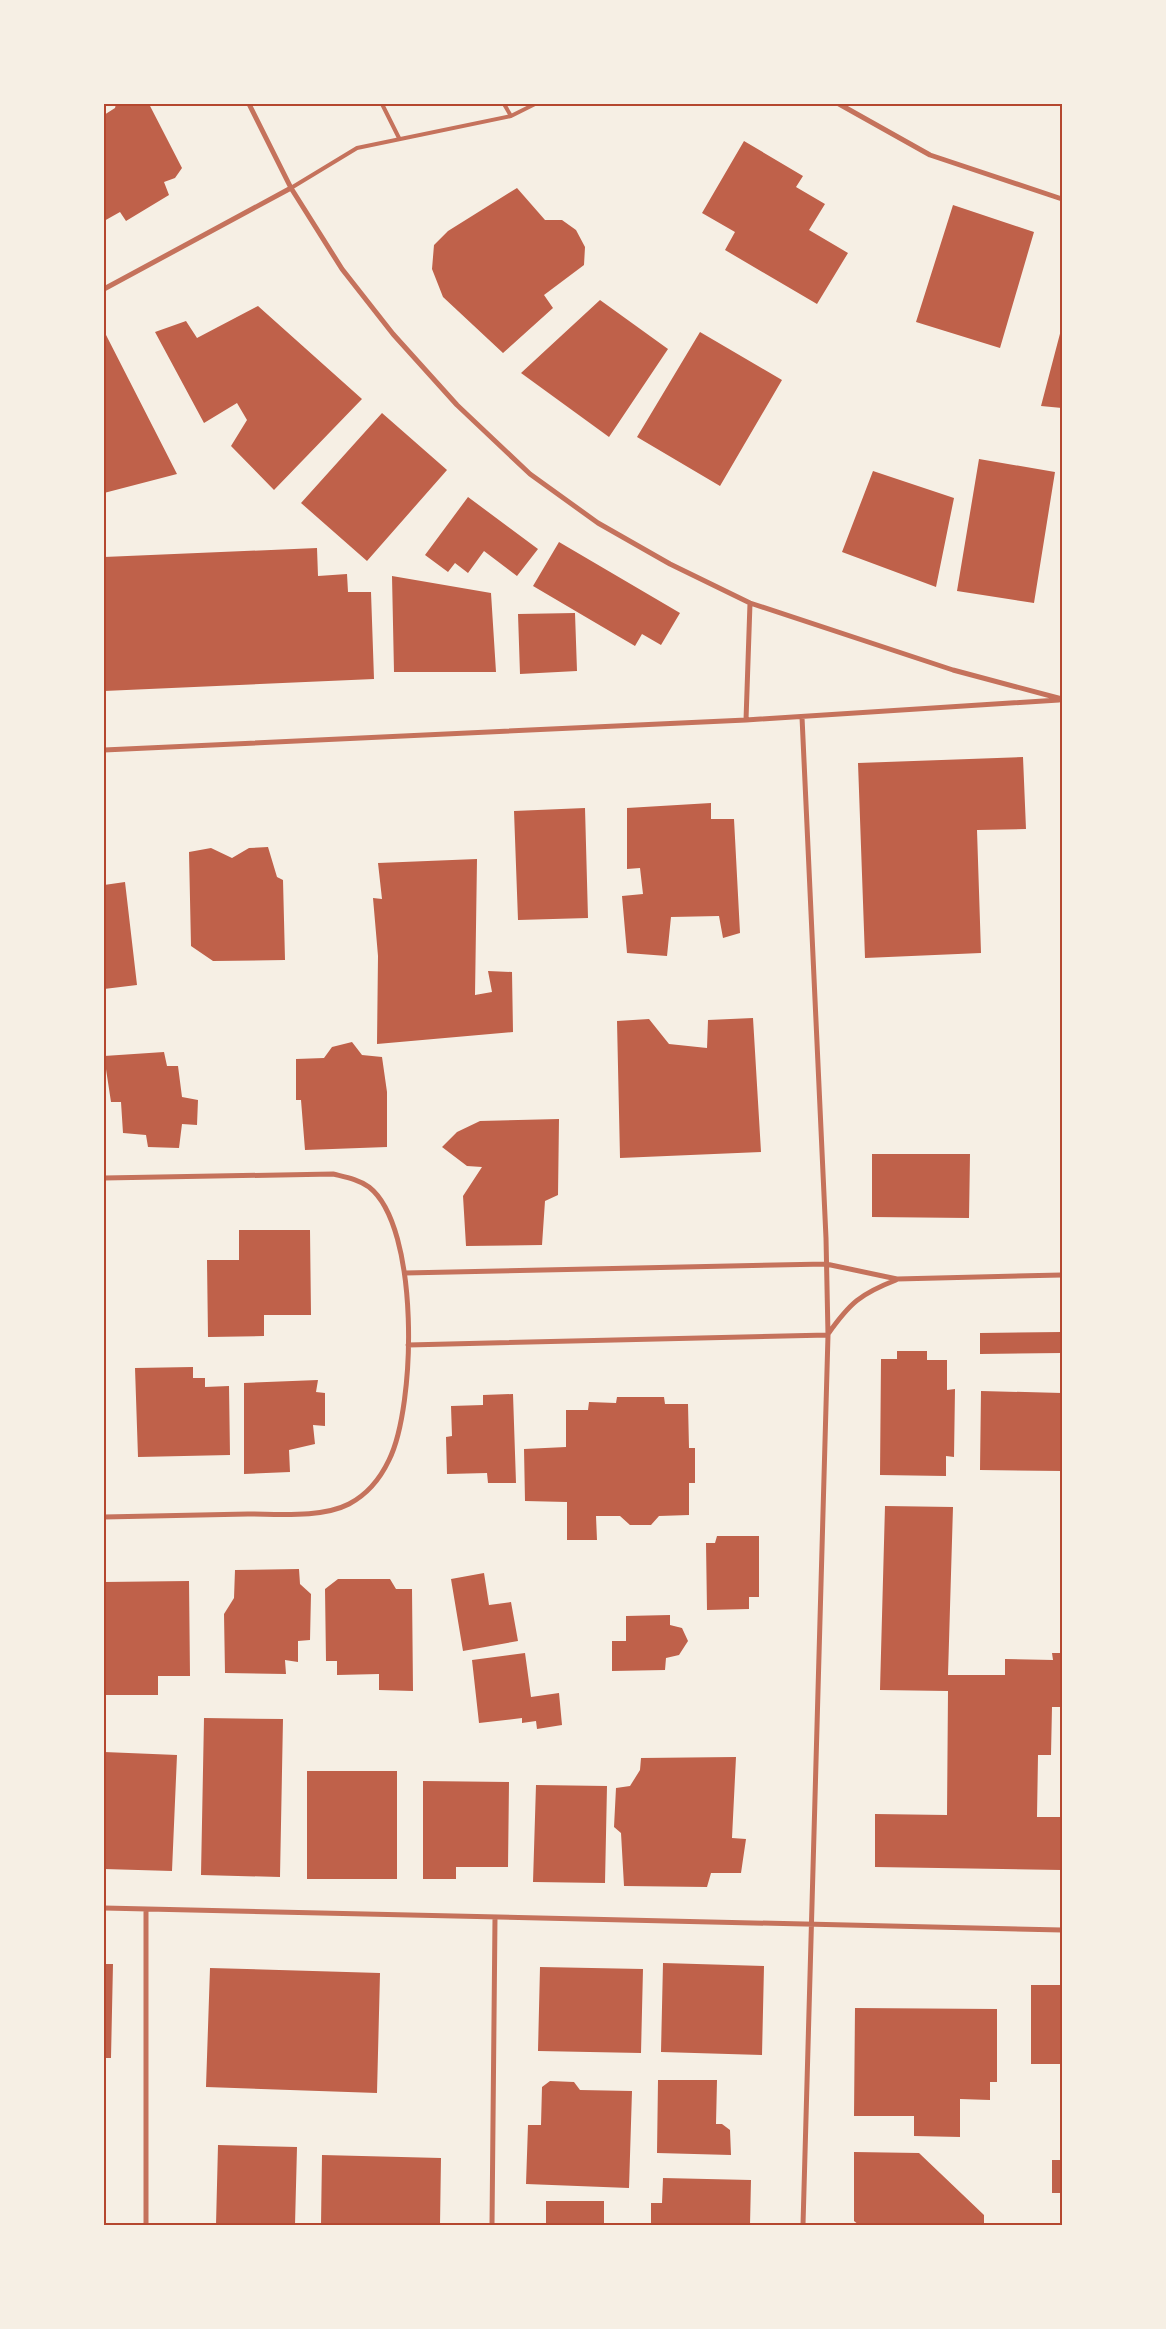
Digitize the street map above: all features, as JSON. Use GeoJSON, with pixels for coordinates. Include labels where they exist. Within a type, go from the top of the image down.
{"type":"FeatureCollection","features":[{"type":"Feature","properties":{"kind":"street"},"geometry":{"type":"LineString","coordinates":[[249,104],[291,188],[342,269],[393,334],[457,405],[530,474],[598,523],[670,564],[750,603],[953,670],[1062,700]]}},
{"type":"Feature","properties":{"kind":"street"},"geometry":{"type":"LineString","coordinates":[[839,104],[930,155],[1062,199]]}},
{"type":"Feature","properties":{"kind":"street"},"geometry":{"type":"LineString","coordinates":[[104,289],[291,188]]}},
{"type":"Feature","properties":{"kind":"street"},"geometry":{"type":"LineString","coordinates":[[746,720],[750,603]]}},
{"type":"Feature","properties":{"kind":"street"},"geometry":{"type":"LineString","coordinates":[[104,750],[746,720],[1062,700]]}},
{"type":"Feature","properties":{"kind":"street"},"geometry":{"type":"LineString","coordinates":[[802,717],[828,1335],[803,2225]]}},
{"type":"Feature","properties":{"kind":"street"},"geometry":{"type":"LineString","coordinates":[[104,1178],[333,1174],[354,1179],[369,1188],[383,1205],[394,1231],[405,1273],[408,1345],[407,1391],[400,1429],[390,1459],[375,1485],[348,1504],[313,1513],[104,1517]]}},
{"type":"Feature","properties":{"kind":"street"},"geometry":{"type":"LineString","coordinates":[[405,1273],[826,1264],[897,1279],[1062,1275]]}},
{"type":"Feature","properties":{"kind":"street"},"geometry":{"type":"LineString","coordinates":[[828,1335],[844,1312],[856,1300],[869,1290],[897,1279]]}},
{"type":"Feature","properties":{"kind":"street"},"geometry":{"type":"LineString","coordinates":[[408,1345],[828,1335]]}},
{"type":"Feature","properties":{"kind":"street"},"geometry":{"type":"LineString","coordinates":[[104,1908],[1062,1930]]}},
{"type":"Feature","properties":{"kind":"street"},"geometry":{"type":"LineString","coordinates":[[146,1909],[146,2225]]}},
{"type":"Feature","properties":{"kind":"street"},"geometry":{"type":"LineString","coordinates":[[492,2225],[495,1918]]}},
{"type":"Feature","properties":{"kind":"lane"},"geometry":{"type":"LineString","coordinates":[[382,104],[399,138]]}},
{"type":"Feature","properties":{"kind":"lane"},"geometry":{"type":"LineString","coordinates":[[504,104],[511,116]]}},
{"type":"Feature","properties":{"kind":"lane"},"geometry":{"type":"LineString","coordinates":[[291,188],[357,148],[511,116],[535,104]]}},
{"type":"Feature","properties":{"kind":"building"},"geometry":{"type":"Polygon","coordinates":[[[116,104],[149,104],[182,168],[175,178],[164,182],[169,195],[126,221],[120,212],[104,221],[104,115],[115,108],[116,104]]]}},
{"type":"Feature","properties":{"kind":"building"},"geometry":{"type":"Polygon","coordinates":[[[744,141],[803,176],[796,187],[825,204],[809,230],[848,253],[817,304],[725,250],[735,232],[702,213],[744,141]]]}},
{"type":"Feature","properties":{"kind":"building"},"geometry":{"type":"Polygon","coordinates":[[[517,188],[545,220],[562,220],[576,230],[585,247],[584,265],[544,295],[553,308],[503,353],[443,297],[432,269],[434,245],[448,231],[517,188]]]}},
{"type":"Feature","properties":{"kind":"building"},"geometry":{"type":"Polygon","coordinates":[[[953,205],[1034,232],[1000,348],[916,322],[953,205]]]}},
{"type":"Feature","properties":{"kind":"building"},"geometry":{"type":"Polygon","coordinates":[[[600,300],[668,349],[609,437],[521,373],[600,300]]]}},
{"type":"Feature","properties":{"kind":"building"},"geometry":{"type":"Polygon","coordinates":[[[258,306],[362,399],[274,490],[231,446],[247,420],[237,403],[204,423],[155,332],[186,321],[197,338],[258,306]]]}},
{"type":"Feature","properties":{"kind":"building"},"geometry":{"type":"Polygon","coordinates":[[[1062,326],[1062,408],[1041,406],[1062,326]]]}},
{"type":"Feature","properties":{"kind":"building"},"geometry":{"type":"Polygon","coordinates":[[[700,332],[782,380],[720,486],[637,437],[700,332]]]}},
{"type":"Feature","properties":{"kind":"building"},"geometry":{"type":"Polygon","coordinates":[[[104,334],[177,474],[104,493],[104,334]]]}},
{"type":"Feature","properties":{"kind":"building"},"geometry":{"type":"Polygon","coordinates":[[[382,413],[447,470],[367,561],[301,503],[382,413]]]}},
{"type":"Feature","properties":{"kind":"building"},"geometry":{"type":"Polygon","coordinates":[[[979,459],[1055,472],[1034,603],[957,591],[979,459]]]}},
{"type":"Feature","properties":{"kind":"building"},"geometry":{"type":"Polygon","coordinates":[[[873,471],[954,498],[936,587],[842,552],[873,471]]]}},
{"type":"Feature","properties":{"kind":"building"},"geometry":{"type":"Polygon","coordinates":[[[468,497],[538,549],[517,576],[484,551],[468,573],[455,563],[448,572],[425,555],[468,497]]]}},
{"type":"Feature","properties":{"kind":"building"},"geometry":{"type":"Polygon","coordinates":[[[559,542],[680,613],[661,645],[642,634],[635,646],[533,586],[559,542]]]}},
{"type":"Feature","properties":{"kind":"building"},"geometry":{"type":"Polygon","coordinates":[[[317,548],[318,576],[347,574],[348,592],[371,592],[374,679],[104,691],[104,557],[317,548]]]}},
{"type":"Feature","properties":{"kind":"building"},"geometry":{"type":"Polygon","coordinates":[[[392,576],[491,593],[496,672],[394,672],[392,576]]]}},
{"type":"Feature","properties":{"kind":"building"},"geometry":{"type":"Polygon","coordinates":[[[575,613],[577,671],[520,674],[518,614],[575,613]]]}},
{"type":"Feature","properties":{"kind":"building"},"geometry":{"type":"Polygon","coordinates":[[[1023,757],[1026,829],[977,830],[981,953],[865,958],[858,763],[1023,757]]]}},
{"type":"Feature","properties":{"kind":"building"},"geometry":{"type":"Polygon","coordinates":[[[711,803],[711,819],[734,819],[740,933],[723,938],[719,916],[671,917],[667,956],[627,953],[622,896],[643,894],[640,868],[627,869],[627,808],[711,803]]]}},
{"type":"Feature","properties":{"kind":"building"},"geometry":{"type":"Polygon","coordinates":[[[585,808],[588,918],[518,920],[514,811],[585,808]]]}},
{"type":"Feature","properties":{"kind":"building"},"geometry":{"type":"Polygon","coordinates":[[[268,847],[277,877],[283,880],[285,960],[213,961],[191,946],[189,852],[211,848],[232,858],[249,848],[268,847]]]}},
{"type":"Feature","properties":{"kind":"building"},"geometry":{"type":"Polygon","coordinates":[[[477,859],[475,995],[492,992],[488,971],[512,972],[513,1032],[377,1044],[378,956],[373,898],[382,899],[378,863],[477,859]]]}},
{"type":"Feature","properties":{"kind":"building"},"geometry":{"type":"Polygon","coordinates":[[[125,882],[137,985],[104,989],[104,885],[125,882]]]}},
{"type":"Feature","properties":{"kind":"building"},"geometry":{"type":"Polygon","coordinates":[[[753,1018],[761,1152],[620,1158],[617,1021],[649,1019],[669,1044],[707,1048],[708,1020],[753,1018]]]}},
{"type":"Feature","properties":{"kind":"building"},"geometry":{"type":"Polygon","coordinates":[[[352,1042],[362,1055],[382,1057],[387,1092],[387,1147],[305,1150],[301,1100],[296,1100],[296,1059],[324,1058],[332,1047],[352,1042]]]}},
{"type":"Feature","properties":{"kind":"building"},"geometry":{"type":"Polygon","coordinates":[[[164,1052],[167,1066],[178,1066],[182,1097],[198,1100],[197,1125],[182,1124],[179,1148],[148,1147],[146,1135],[123,1133],[121,1102],[111,1102],[104,1056],[164,1052]]]}},
{"type":"Feature","properties":{"kind":"building"},"geometry":{"type":"Polygon","coordinates":[[[559,1119],[558,1195],[545,1201],[542,1245],[466,1246],[463,1196],[482,1167],[467,1166],[442,1147],[457,1132],[480,1121],[559,1119]]]}},
{"type":"Feature","properties":{"kind":"building"},"geometry":{"type":"Polygon","coordinates":[[[872,1154],[970,1154],[969,1218],[872,1217],[872,1154]]]}},
{"type":"Feature","properties":{"kind":"building"},"geometry":{"type":"Polygon","coordinates":[[[239,1230],[310,1230],[311,1315],[264,1315],[264,1336],[208,1337],[207,1260],[239,1260],[239,1230]]]}},
{"type":"Feature","properties":{"kind":"building"},"geometry":{"type":"Polygon","coordinates":[[[1062,1332],[1062,1353],[980,1354],[980,1333],[1062,1332]]]}},
{"type":"Feature","properties":{"kind":"building"},"geometry":{"type":"Polygon","coordinates":[[[897,1351],[927,1351],[927,1360],[947,1360],[947,1390],[955,1389],[954,1457],[946,1456],[946,1476],[880,1475],[881,1359],[897,1359],[897,1351]]]}},
{"type":"Feature","properties":{"kind":"building"},"geometry":{"type":"Polygon","coordinates":[[[193,1367],[193,1378],[205,1378],[205,1387],[229,1386],[230,1455],[138,1457],[135,1368],[193,1367]]]}},
{"type":"Feature","properties":{"kind":"building"},"geometry":{"type":"Polygon","coordinates":[[[318,1380],[316,1392],[325,1393],[325,1426],[313,1425],[315,1444],[289,1450],[290,1472],[244,1474],[244,1383],[318,1380]]]}},
{"type":"Feature","properties":{"kind":"building"},"geometry":{"type":"Polygon","coordinates":[[[981,1391],[1062,1393],[1062,1471],[980,1470],[981,1391]]]}},
{"type":"Feature","properties":{"kind":"building"},"geometry":{"type":"Polygon","coordinates":[[[513,1394],[516,1483],[488,1483],[487,1473],[447,1474],[446,1437],[452,1436],[451,1406],[483,1405],[483,1395],[513,1394]]]}},
{"type":"Feature","properties":{"kind":"building"},"geometry":{"type":"Polygon","coordinates":[[[617,1397],[664,1397],[665,1404],[688,1404],[689,1448],[695,1448],[695,1483],[689,1483],[689,1515],[659,1516],[651,1525],[630,1525],[620,1516],[596,1516],[597,1540],[567,1540],[567,1502],[525,1501],[524,1449],[566,1447],[566,1410],[588,1410],[589,1402],[616,1403],[617,1397]]]}},
{"type":"Feature","properties":{"kind":"building"},"geometry":{"type":"Polygon","coordinates":[[[885,1506],[953,1507],[948,1675],[1005,1675],[1005,1659],[1053,1660],[1052,1653],[1062,1653],[1062,1707],[1052,1707],[1051,1755],[1038,1755],[1037,1817],[1062,1817],[1062,1870],[875,1867],[875,1814],[947,1815],[948,1691],[880,1690],[885,1506]]]}},
{"type":"Feature","properties":{"kind":"building"},"geometry":{"type":"Polygon","coordinates":[[[717,1536],[759,1536],[759,1597],[749,1597],[749,1609],[707,1610],[706,1543],[715,1543],[717,1536]]]}},
{"type":"Feature","properties":{"kind":"building"},"geometry":{"type":"Polygon","coordinates":[[[299,1569],[300,1584],[311,1594],[310,1640],[298,1641],[298,1662],[285,1660],[286,1674],[225,1673],[224,1614],[234,1598],[235,1570],[299,1569]]]}},
{"type":"Feature","properties":{"kind":"building"},"geometry":{"type":"Polygon","coordinates":[[[484,1573],[489,1605],[511,1602],[518,1641],[463,1651],[451,1579],[484,1573]]]}},
{"type":"Feature","properties":{"kind":"building"},"geometry":{"type":"Polygon","coordinates":[[[338,1579],[390,1579],[396,1589],[412,1589],[413,1691],[379,1690],[379,1674],[337,1675],[337,1661],[326,1661],[325,1589],[338,1579]]]}},
{"type":"Feature","properties":{"kind":"building"},"geometry":{"type":"Polygon","coordinates":[[[189,1581],[190,1676],[158,1676],[158,1695],[104,1695],[104,1582],[189,1581]]]}},
{"type":"Feature","properties":{"kind":"building"},"geometry":{"type":"Polygon","coordinates":[[[670,1615],[670,1625],[682,1628],[688,1641],[679,1655],[666,1658],[665,1670],[612,1671],[612,1641],[626,1641],[626,1616],[670,1615]]]}},
{"type":"Feature","properties":{"kind":"building"},"geometry":{"type":"Polygon","coordinates":[[[525,1653],[531,1697],[559,1693],[562,1725],[537,1729],[536,1721],[522,1723],[522,1718],[479,1723],[472,1660],[525,1653]]]}},
{"type":"Feature","properties":{"kind":"building"},"geometry":{"type":"Polygon","coordinates":[[[204,1718],[283,1719],[280,1877],[201,1875],[204,1718]]]}},
{"type":"Feature","properties":{"kind":"building"},"geometry":{"type":"Polygon","coordinates":[[[104,1752],[177,1755],[172,1871],[104,1869],[104,1752]]]}},
{"type":"Feature","properties":{"kind":"building"},"geometry":{"type":"Polygon","coordinates":[[[736,1757],[732,1838],[746,1839],[741,1873],[711,1873],[707,1887],[624,1886],[621,1833],[614,1827],[616,1788],[630,1786],[640,1770],[641,1758],[736,1757]]]}},
{"type":"Feature","properties":{"kind":"building"},"geometry":{"type":"Polygon","coordinates":[[[307,1771],[397,1771],[397,1879],[307,1879],[307,1771]]]}},
{"type":"Feature","properties":{"kind":"building"},"geometry":{"type":"Polygon","coordinates":[[[423,1781],[509,1782],[508,1867],[456,1867],[456,1879],[423,1879],[423,1781]]]}},
{"type":"Feature","properties":{"kind":"building"},"geometry":{"type":"Polygon","coordinates":[[[536,1785],[607,1786],[605,1883],[533,1882],[536,1785]]]}},
{"type":"Feature","properties":{"kind":"building"},"geometry":{"type":"Polygon","coordinates":[[[663,1963],[764,1966],[762,2055],[661,2052],[663,1963]]]}},
{"type":"Feature","properties":{"kind":"building"},"geometry":{"type":"Polygon","coordinates":[[[104,1964],[113,1964],[111,2058],[104,2058],[104,1964]]]}},
{"type":"Feature","properties":{"kind":"building"},"geometry":{"type":"Polygon","coordinates":[[[540,1967],[643,1969],[641,2053],[538,2051],[540,1967]]]}},
{"type":"Feature","properties":{"kind":"building"},"geometry":{"type":"Polygon","coordinates":[[[210,1968],[380,1973],[377,2093],[206,2087],[210,1968]]]}},
{"type":"Feature","properties":{"kind":"building"},"geometry":{"type":"Polygon","coordinates":[[[1031,1985],[1062,1985],[1062,2064],[1031,2064],[1031,1985]]]}},
{"type":"Feature","properties":{"kind":"building"},"geometry":{"type":"Polygon","coordinates":[[[855,2008],[997,2009],[997,2082],[990,2082],[990,2100],[960,2099],[960,2137],[914,2136],[914,2116],[854,2116],[855,2008]]]}},
{"type":"Feature","properties":{"kind":"building"},"geometry":{"type":"Polygon","coordinates":[[[658,2080],[717,2080],[716,2124],[722,2124],[730,2130],[731,2155],[657,2153],[658,2080]]]}},
{"type":"Feature","properties":{"kind":"building"},"geometry":{"type":"Polygon","coordinates":[[[550,2081],[574,2082],[580,2090],[632,2091],[629,2188],[526,2184],[528,2125],[541,2125],[542,2087],[550,2081]]]}},
{"type":"Feature","properties":{"kind":"building"},"geometry":{"type":"Polygon","coordinates":[[[218,2145],[297,2147],[295,2225],[216,2225],[218,2145]]]}},
{"type":"Feature","properties":{"kind":"building"},"geometry":{"type":"Polygon","coordinates":[[[854,2152],[919,2153],[984,2215],[984,2225],[859,2225],[854,2221],[854,2152]]]}},
{"type":"Feature","properties":{"kind":"building"},"geometry":{"type":"Polygon","coordinates":[[[322,2155],[441,2158],[440,2225],[321,2225],[322,2155]]]}},
{"type":"Feature","properties":{"kind":"building"},"geometry":{"type":"Polygon","coordinates":[[[1052,2160],[1062,2160],[1062,2193],[1052,2193],[1052,2160]]]}},
{"type":"Feature","properties":{"kind":"building"},"geometry":{"type":"Polygon","coordinates":[[[663,2178],[751,2180],[750,2225],[651,2225],[651,2203],[662,2203],[663,2178]]]}},
{"type":"Feature","properties":{"kind":"building"},"geometry":{"type":"Polygon","coordinates":[[[546,2201],[604,2201],[604,2225],[546,2225],[546,2201]]]}}]}
